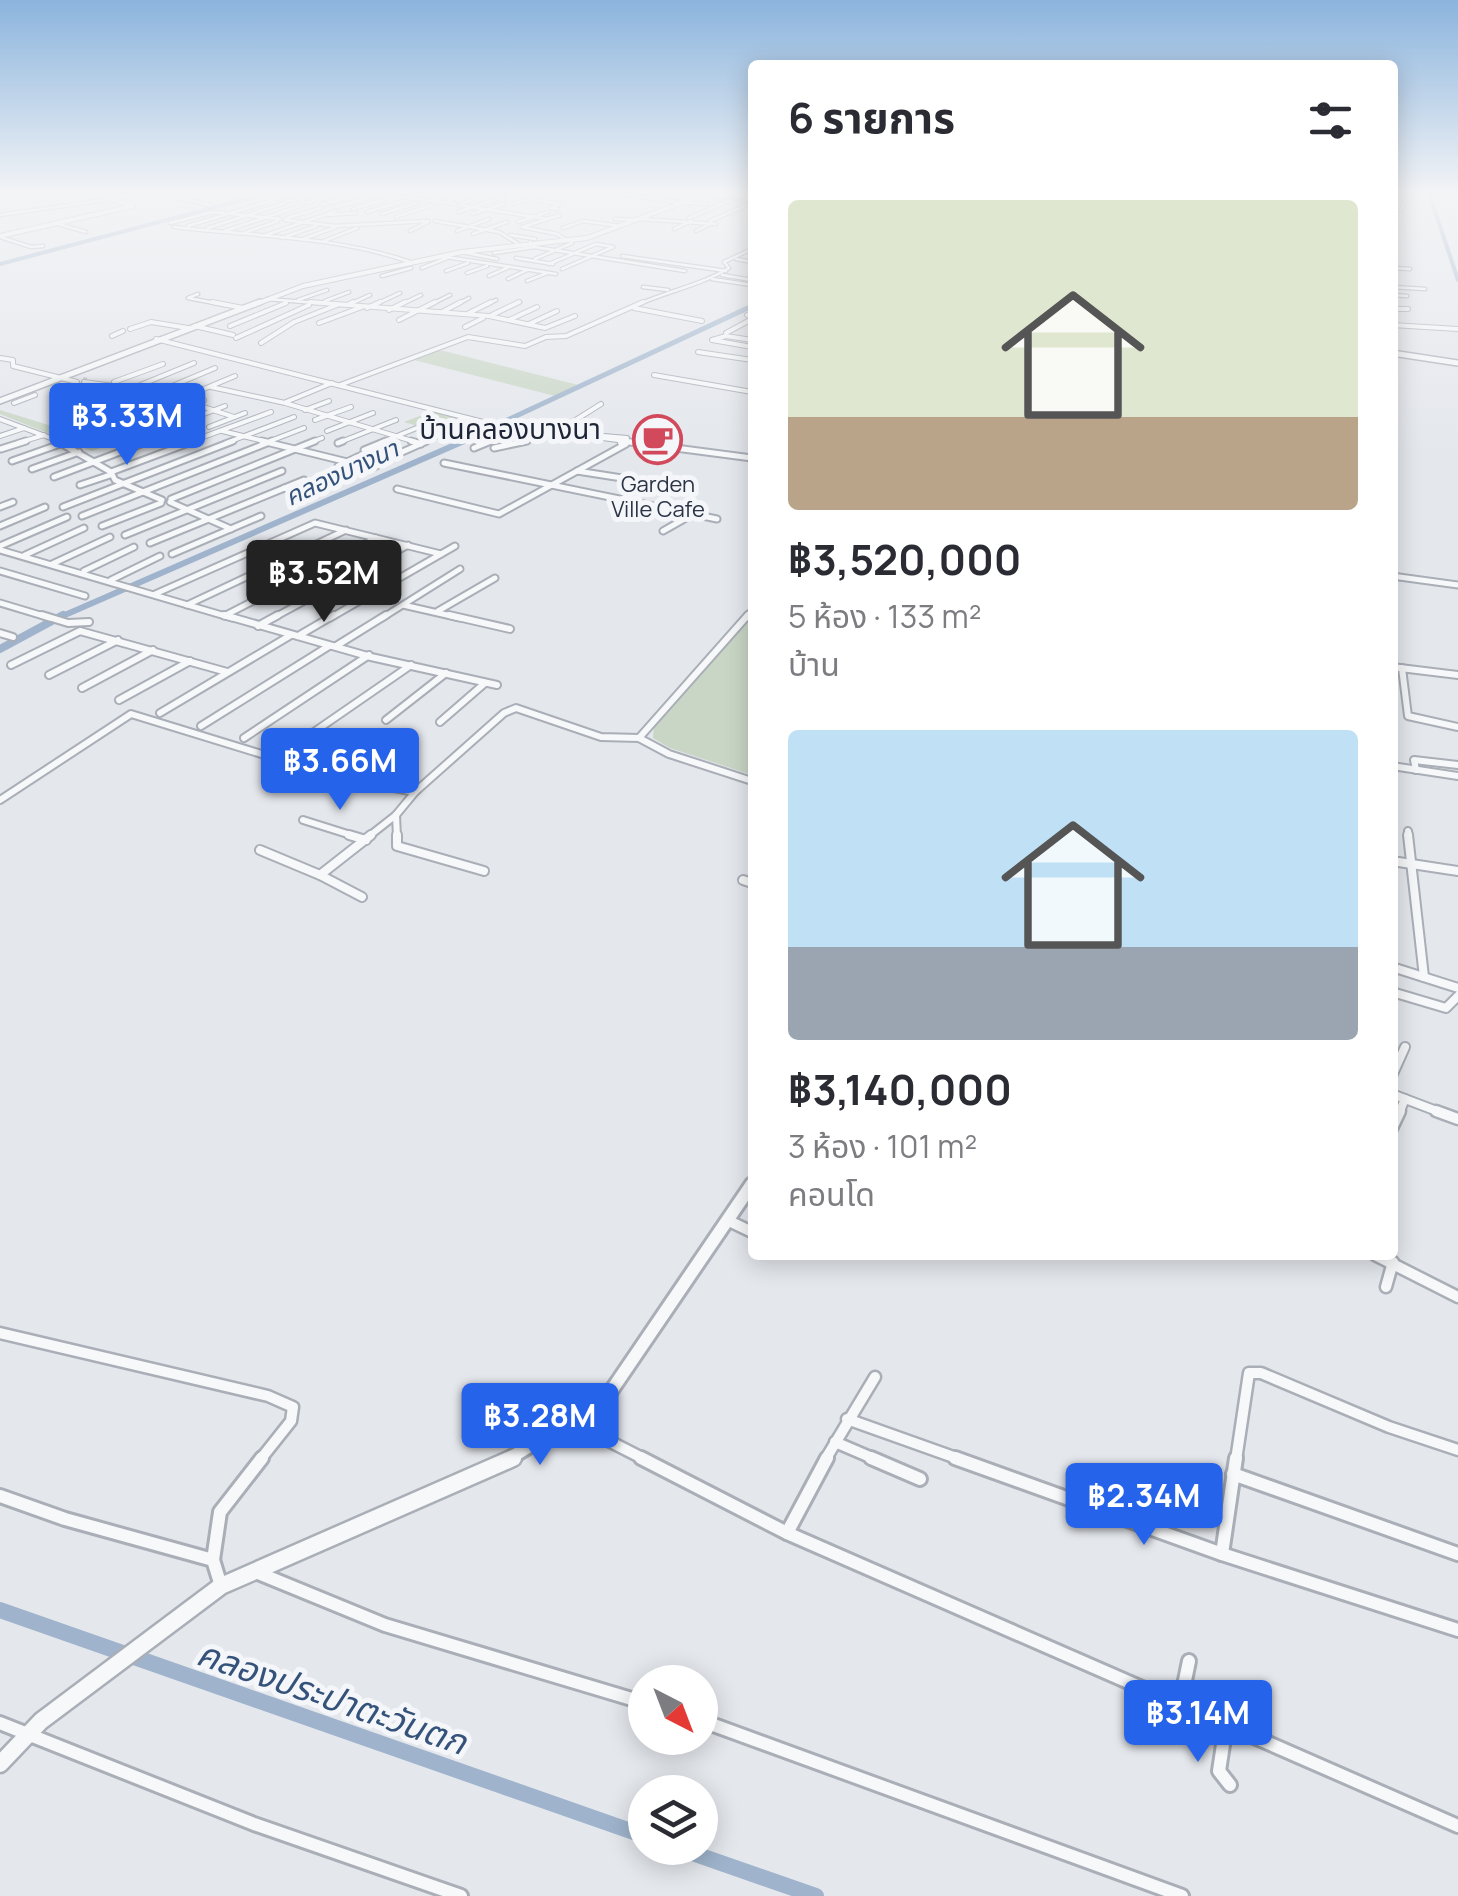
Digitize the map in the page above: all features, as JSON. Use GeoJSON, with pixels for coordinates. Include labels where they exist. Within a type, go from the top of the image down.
{"type":"FeatureCollection","features":[{"type":"Feature","properties":{"kind":"street"},"geometry":{"type":"LineString","coordinates":[[14,403],[156,339],[322,281]]}},
{"type":"Feature","properties":{"kind":"street"},"geometry":{"type":"LineString","coordinates":[[340,385],[466,337],[527,346],[546,337],[570,335],[670,291],[703,281]]}},
{"type":"Feature","properties":{"kind":"street"},"geometry":{"type":"LineString","coordinates":[[643,286],[670,291]]}},
{"type":"Feature","properties":{"kind":"street"},"geometry":{"type":"LineString","coordinates":[[1398,287],[1425,289]]}},
{"type":"Feature","properties":{"kind":"street"},"geometry":{"type":"LineString","coordinates":[[230,326],[327,290]]}},
{"type":"Feature","properties":{"kind":"street"},"geometry":{"type":"LineString","coordinates":[[112,336],[149,322],[235,337],[274,318],[348,292]]}},
{"type":"Feature","properties":{"kind":"street"},"geometry":{"type":"LineString","coordinates":[[319,322],[400,293]]}},
{"type":"Feature","properties":{"kind":"street"},"geometry":{"type":"LineString","coordinates":[[198,294],[188,298],[243,308]]}},
{"type":"Feature","properties":{"kind":"street"},"geometry":{"type":"LineString","coordinates":[[261,344],[294,322],[370,294]]}},
{"type":"Feature","properties":{"kind":"street"},"geometry":{"type":"LineString","coordinates":[[389,310],[421,295]]}},
{"type":"Feature","properties":{"kind":"street"},"geometry":{"type":"LineString","coordinates":[[400,320],[450,295]]}},
{"type":"Feature","properties":{"kind":"street"},"geometry":{"type":"LineString","coordinates":[[1398,295],[1406,296]]}},
{"type":"Feature","properties":{"kind":"street"},"geometry":{"type":"LineString","coordinates":[[206,301],[218,296]]}},
{"type":"Feature","properties":{"kind":"street"},"geometry":{"type":"LineString","coordinates":[[269,298],[412,313],[488,316],[548,328],[575,316]]}},
{"type":"Feature","properties":{"kind":"street"},"geometry":{"type":"LineString","coordinates":[[422,322],[469,298]]}},
{"type":"Feature","properties":{"kind":"street"},"geometry":{"type":"LineString","coordinates":[[444,325],[496,300]]}},
{"type":"Feature","properties":{"kind":"street"},"geometry":{"type":"LineString","coordinates":[[464,327],[520,302]]}},
{"type":"Feature","properties":{"kind":"street"},"geometry":{"type":"LineString","coordinates":[[509,320],[537,307]]}},
{"type":"Feature","properties":{"kind":"street"},"geometry":{"type":"LineString","coordinates":[[218,308],[235,310]]}},
{"type":"Feature","properties":{"kind":"street"},"geometry":{"type":"LineString","coordinates":[[634,308],[702,321]]}},
{"type":"Feature","properties":{"kind":"street"},"geometry":{"type":"LineString","coordinates":[[1398,309],[1408,309]]}},
{"type":"Feature","properties":{"kind":"street"},"geometry":{"type":"LineString","coordinates":[[528,324],[557,311]]}},
{"type":"Feature","properties":{"kind":"street"},"geometry":{"type":"LineString","coordinates":[[726,333],[748,319]]}},
{"type":"Feature","properties":{"kind":"street"},"geometry":{"type":"LineString","coordinates":[[1398,325],[1458,329]]}},
{"type":"Feature","properties":{"kind":"street"},"geometry":{"type":"LineString","coordinates":[[748,337],[712,340],[748,347]]}},
{"type":"Feature","properties":{"kind":"street"},"geometry":{"type":"LineString","coordinates":[[156,339],[492,424],[748,458]]}},
{"type":"Feature","properties":{"kind":"street"},"geometry":{"type":"LineString","coordinates":[[698,352],[748,359]]}},
{"type":"Feature","properties":{"kind":"street"},"geometry":{"type":"LineString","coordinates":[[1398,353],[1458,363]]}},
{"type":"Feature","properties":{"kind":"street"},"geometry":{"type":"LineString","coordinates":[[0,358],[13,360],[14,366],[69,378],[156,392],[234,418]]}},
{"type":"Feature","properties":{"kind":"street"},"geometry":{"type":"LineString","coordinates":[[104,396],[194,363]]}},
{"type":"Feature","properties":{"kind":"street"},"geometry":{"type":"LineString","coordinates":[[110,383],[163,364]]}},
{"type":"Feature","properties":{"kind":"street"},"geometry":{"type":"LineString","coordinates":[[125,401],[215,368]]}},
{"type":"Feature","properties":{"kind":"street"},"geometry":{"type":"LineString","coordinates":[[654,375],[748,391]]}},
{"type":"Feature","properties":{"kind":"street"},"geometry":{"type":"LineString","coordinates":[[148,407],[211,388],[236,376]]}},
{"type":"Feature","properties":{"kind":"street"},"geometry":{"type":"LineString","coordinates":[[80,485],[222,431],[332,383]]}},
{"type":"Feature","properties":{"kind":"street"},"geometry":{"type":"LineString","coordinates":[[211,388],[285,403],[421,444]]}},
{"type":"Feature","properties":{"kind":"street"},"geometry":{"type":"LineString","coordinates":[[0,401],[25,396]]}},
{"type":"Feature","properties":{"kind":"street"},"geometry":{"type":"LineString","coordinates":[[137,445],[117,437],[204,400]]}},
{"type":"Feature","properties":{"kind":"street"},"geometry":{"type":"LineString","coordinates":[[62,507],[244,438],[328,400]]}},
{"type":"Feature","properties":{"kind":"street"},"geometry":{"type":"LineString","coordinates":[[554,434],[601,404]]}},
{"type":"Feature","properties":{"kind":"street"},"geometry":{"type":"LineString","coordinates":[[54,477],[225,406]]}},
{"type":"Feature","properties":{"kind":"street"},"geometry":{"type":"LineString","coordinates":[[314,420],[351,407]]}},
{"type":"Feature","properties":{"kind":"street"},"geometry":{"type":"LineString","coordinates":[[208,427],[245,413]]}},
{"type":"Feature","properties":{"kind":"street"},"geometry":{"type":"LineString","coordinates":[[328,432],[373,414]]}},
{"type":"Feature","properties":{"kind":"street"},"geometry":{"type":"LineString","coordinates":[[562,417],[574,419]]}},
{"type":"Feature","properties":{"kind":"street"},"geometry":{"type":"LineString","coordinates":[[1,420],[64,443],[123,484],[231,529]]}},
{"type":"Feature","properties":{"kind":"street"},"geometry":{"type":"LineString","coordinates":[[315,459],[396,420]]}},
{"type":"Feature","properties":{"kind":"street"},"geometry":{"type":"LineString","coordinates":[[338,466],[419,427]]}},
{"type":"Feature","properties":{"kind":"street"},"geometry":{"type":"LineString","coordinates":[[0,436],[26,428]]}},
{"type":"Feature","properties":{"kind":"street"},"geometry":{"type":"LineString","coordinates":[[82,516],[304,428]]}},
{"type":"Feature","properties":{"kind":"street"},"geometry":{"type":"LineString","coordinates":[[474,448],[518,428]]}},
{"type":"Feature","properties":{"kind":"street"},"geometry":{"type":"LineString","coordinates":[[222,431],[372,468]]}},
{"type":"Feature","properties":{"kind":"street"},"geometry":{"type":"LineString","coordinates":[[494,448],[524,444],[538,432]]}},
{"type":"Feature","properties":{"kind":"street"},"geometry":{"type":"LineString","coordinates":[[397,490],[496,515],[577,471],[624,442],[633,432]]}},
{"type":"Feature","properties":{"kind":"street"},"geometry":{"type":"LineString","coordinates":[[362,474],[443,434]]}},
{"type":"Feature","properties":{"kind":"street"},"geometry":{"type":"LineString","coordinates":[[0,449],[44,435]]}},
{"type":"Feature","properties":{"kind":"street"},"geometry":{"type":"LineString","coordinates":[[604,436],[624,442]]}},
{"type":"Feature","properties":{"kind":"street"},"geometry":{"type":"LineString","coordinates":[[102,526],[322,438]]}},
{"type":"Feature","properties":{"kind":"street"},"geometry":{"type":"LineString","coordinates":[[12,461],[64,443]]}},
{"type":"Feature","properties":{"kind":"street"},"geometry":{"type":"LineString","coordinates":[[32,469],[81,452]]}},
{"type":"Feature","properties":{"kind":"street"},"geometry":{"type":"LineString","coordinates":[[680,461],[688,452]]}},
{"type":"Feature","properties":{"kind":"street"},"geometry":{"type":"LineString","coordinates":[[444,463],[717,519]]}},
{"type":"Feature","properties":{"kind":"street"},"geometry":{"type":"LineString","coordinates":[[125,535],[282,471]]}},
{"type":"Feature","properties":{"kind":"street"},"geometry":{"type":"LineString","coordinates":[[577,471],[622,478]]}},
{"type":"Feature","properties":{"kind":"street"},"geometry":{"type":"LineString","coordinates":[[150,544],[304,480]]}},
{"type":"Feature","properties":{"kind":"street"},"geometry":{"type":"LineString","coordinates":[[284,488],[304,495],[325,489]]}},
{"type":"Feature","properties":{"kind":"street"},"geometry":{"type":"LineString","coordinates":[[0,508],[13,502]]}},
{"type":"Feature","properties":{"kind":"street"},"geometry":{"type":"LineString","coordinates":[[0,526],[45,508]]}},
{"type":"Feature","properties":{"kind":"street"},"geometry":{"type":"LineString","coordinates":[[664,531],[694,514]]}},
{"type":"Feature","properties":{"kind":"street"},"geometry":{"type":"LineString","coordinates":[[172,554],[261,516]]}},
{"type":"Feature","properties":{"kind":"street"},"geometry":{"type":"LineString","coordinates":[[0,548],[67,517]]}},
{"type":"Feature","properties":{"kind":"street"},"geometry":{"type":"LineString","coordinates":[[155,594],[310,524],[346,529],[441,554]]}},
{"type":"Feature","properties":{"kind":"street"},"geometry":{"type":"LineString","coordinates":[[23,556],[84,528]]}},
{"type":"Feature","properties":{"kind":"street"},"geometry":{"type":"LineString","coordinates":[[187,605],[346,529]]}},
{"type":"Feature","properties":{"kind":"street"},"geometry":{"type":"LineString","coordinates":[[52,564],[110,537]]}},
{"type":"Feature","properties":{"kind":"street"},"geometry":{"type":"LineString","coordinates":[[224,616],[377,537]]}},
{"type":"Feature","properties":{"kind":"street"},"geometry":{"type":"LineString","coordinates":[[258,626],[408,545]]}},
{"type":"Feature","properties":{"kind":"street"},"geometry":{"type":"LineString","coordinates":[[160,713],[455,546]]}},
{"type":"Feature","properties":{"kind":"street"},"geometry":{"type":"LineString","coordinates":[[81,572],[134,547]]}},
{"type":"Feature","properties":{"kind":"street"},"geometry":{"type":"LineString","coordinates":[[0,548],[294,636],[497,684]]}},
{"type":"Feature","properties":{"kind":"street"},"geometry":{"type":"LineString","coordinates":[[112,580],[160,556]]}},
{"type":"Feature","properties":{"kind":"street"},"geometry":{"type":"LineString","coordinates":[[201,726],[460,569]]}},
{"type":"Feature","properties":{"kind":"street"},"geometry":{"type":"LineString","coordinates":[[0,571],[85,596]]}},
{"type":"Feature","properties":{"kind":"street"},"geometry":{"type":"LineString","coordinates":[[1398,577],[1458,585]]}},
{"type":"Feature","properties":{"kind":"street"},"geometry":{"type":"LineString","coordinates":[[438,610],[495,578]]}},
{"type":"Feature","properties":{"kind":"street"},"geometry":{"type":"LineString","coordinates":[[0,603],[54,619],[88,622]]}},
{"type":"Feature","properties":{"kind":"street"},"geometry":{"type":"LineString","coordinates":[[401,604],[510,629]]}},
{"type":"Feature","properties":{"kind":"street"},"geometry":{"type":"LineString","coordinates":[[639,738],[748,615]]}},
{"type":"Feature","properties":{"kind":"street"},"geometry":{"type":"LineString","coordinates":[[11,665],[77,632],[227,672]]}},
{"type":"Feature","properties":{"kind":"street"},"geometry":{"type":"LineString","coordinates":[[0,634],[13,637]]}},
{"type":"Feature","properties":{"kind":"street"},"geometry":{"type":"LineString","coordinates":[[50,676],[118,640]]}},
{"type":"Feature","properties":{"kind":"street"},"geometry":{"type":"LineString","coordinates":[[82,688],[153,650]]}},
{"type":"Feature","properties":{"kind":"street"},"geometry":{"type":"LineString","coordinates":[[244,738],[370,655]]}},
{"type":"Feature","properties":{"kind":"street"},"geometry":{"type":"LineString","coordinates":[[118,700],[190,661]]}},
{"type":"Feature","properties":{"kind":"street"},"geometry":{"type":"LineString","coordinates":[[285,752],[410,665]]}},
{"type":"Feature","properties":{"kind":"street"},"geometry":{"type":"LineString","coordinates":[[1398,668],[1458,674]]}},
{"type":"Feature","properties":{"kind":"street"},"geometry":{"type":"LineString","coordinates":[[1402,668],[1408,716],[1458,727]]}},
{"type":"Feature","properties":{"kind":"street"},"geometry":{"type":"LineString","coordinates":[[386,720],[446,673]]}},
{"type":"Feature","properties":{"kind":"street"},"geometry":{"type":"LineString","coordinates":[[440,722],[485,682]]}},
{"type":"Feature","properties":{"kind":"street"},"geometry":{"type":"LineString","coordinates":[[320,875],[396,816],[415,792],[513,709],[601,738],[639,738],[669,754],[748,779]]}},
{"type":"Feature","properties":{"kind":"street"},"geometry":{"type":"LineString","coordinates":[[0,800],[131,714],[340,778],[415,792]]}},
{"type":"Feature","properties":{"kind":"street"},"geometry":{"type":"LineString","coordinates":[[1416,770],[1414,760],[1458,765]]}},
{"type":"Feature","properties":{"kind":"street"},"geometry":{"type":"LineString","coordinates":[[1398,767],[1458,776]]}},
{"type":"Feature","properties":{"kind":"street"},"geometry":{"type":"LineString","coordinates":[[396,816],[396,846],[484,871]]}},
{"type":"Feature","properties":{"kind":"street"},"geometry":{"type":"LineString","coordinates":[[303,820],[366,840]]}},
{"type":"Feature","properties":{"kind":"street"},"geometry":{"type":"LineString","coordinates":[[1408,831],[1424,977]]}},
{"type":"Feature","properties":{"kind":"street"},"geometry":{"type":"LineString","coordinates":[[260,850],[362,897]]}},
{"type":"Feature","properties":{"kind":"street"},"geometry":{"type":"LineString","coordinates":[[1398,862],[1458,871]]}},
{"type":"Feature","properties":{"kind":"street"},"geometry":{"type":"LineString","coordinates":[[1398,969],[1458,992],[1446,1008],[1398,994]]}},
{"type":"Feature","properties":{"kind":"street"},"geometry":{"type":"LineString","coordinates":[[1398,1062],[1404,1047]]}},
{"type":"Feature","properties":{"kind":"street"},"geometry":{"type":"LineString","coordinates":[[1398,1096],[1458,1120]]}},
{"type":"Feature","properties":{"kind":"street"},"geometry":{"type":"LineString","coordinates":[[1398,1115],[1405,1099]]}},
{"type":"Feature","properties":{"kind":"street"},"geometry":{"type":"LineString","coordinates":[[0,1764],[35,1727],[221,1586],[515,1457],[579,1418],[617,1387],[748,1190]]}},
{"type":"Feature","properties":{"kind":"street"},"geometry":{"type":"LineString","coordinates":[[727,1220],[748,1230]]}},
{"type":"Feature","properties":{"kind":"street"},"geometry":{"type":"LineString","coordinates":[[1387,1260],[1430,1286],[1458,1297]]}},
{"type":"Feature","properties":{"kind":"street"},"geometry":{"type":"LineString","coordinates":[[1386,1287],[1392,1262]]}},
{"type":"Feature","properties":{"kind":"street"},"geometry":{"type":"LineString","coordinates":[[0,1333],[268,1396],[293,1407],[295,1414],[291,1420],[220,1512],[212,1560],[221,1586]]}},
{"type":"Feature","properties":{"kind":"street"},"geometry":{"type":"LineString","coordinates":[[1222,1554],[1246,1377],[1254,1372],[1388,1427],[1458,1450]]}},
{"type":"Feature","properties":{"kind":"street"},"geometry":{"type":"LineString","coordinates":[[788,1534],[847,1420],[874,1378]]}},
{"type":"Feature","properties":{"kind":"street"},"geometry":{"type":"LineString","coordinates":[[579,1418],[602,1437],[788,1534],[1458,1826]]}},
{"type":"Feature","properties":{"kind":"street"},"geometry":{"type":"LineString","coordinates":[[847,1420],[1222,1554],[1458,1630]]}},
{"type":"Feature","properties":{"kind":"street"},"geometry":{"type":"LineString","coordinates":[[836,1442],[920,1479]]}},
{"type":"Feature","properties":{"kind":"street"},"geometry":{"type":"LineString","coordinates":[[1233,1474],[1458,1554]]}},
{"type":"Feature","properties":{"kind":"street"},"geometry":{"type":"LineString","coordinates":[[0,1496],[64,1519],[212,1560]]}},
{"type":"Feature","properties":{"kind":"street"},"geometry":{"type":"LineString","coordinates":[[250,1570],[385,1625],[628,1699]]}},
{"type":"Feature","properties":{"kind":"street"},"geometry":{"type":"LineString","coordinates":[[1180,1705],[1189,1661]]}},
{"type":"Feature","properties":{"kind":"street"},"geometry":{"type":"LineString","coordinates":[[0,1722],[35,1727],[254,1824],[460,1896]]}},
{"type":"Feature","properties":{"kind":"street"},"geometry":{"type":"LineString","coordinates":[[1226,1725],[1218,1771],[1230,1785]]}},
{"type":"Feature","properties":{"kind":"street"},"geometry":{"type":"LineString","coordinates":[[718,1727],[1182,1896]]}},
{"type":"Feature","properties":{"kind":"green space"},"geometry":{"type":"Polygon","coordinates":[[[436,350],[582,386],[559,397],[410,359],[436,350]]]}},
{"type":"Feature","properties":{"kind":"green space"},"geometry":{"type":"Polygon","coordinates":[[[0,410],[71,432],[86,428],[121,441],[92,451],[0,414],[0,410]]]}},
{"type":"Feature","properties":{"kind":"green space"},"geometry":{"type":"Polygon","coordinates":[[[433,411],[491,426],[460,438],[404,422],[433,411]]]}},
{"type":"Feature","properties":{"kind":"green space"},"geometry":{"type":"Polygon","coordinates":[[[748,620],[748,774],[670,748],[653,738],[654,727],[748,620]]]}},
{"type":"Feature","properties":{"kind":"waterway","name":"คลองบางนา"},"geometry":{"type":"LineString","coordinates":[[458,443],[748,308]]}},
{"type":"Feature","properties":{"kind":"waterway","name":"คลองบางนา"},"geometry":{"type":"LineString","coordinates":[[58,618],[464,441]]}},
{"type":"Feature","properties":{"kind":"waterway","name":"คลองบางนา"},"geometry":{"type":"LineString","coordinates":[[0,649],[63,615]]}},
{"type":"Feature","properties":{"kind":"waterway","name":"คลองประปาตะวันตก"},"geometry":{"type":"LineString","coordinates":[[0,1610],[628,1830]]}},
{"type":"Feature","properties":{"kind":"waterway","name":"คลองประปาตะวันตก"},"geometry":{"type":"LineString","coordinates":[[718,1862],[816,1896]]}},
{"type":"Feature","properties":{"kind":"tunnel"},"geometry":{"type":"LineString","coordinates":[[83,379],[88,380]]}},
{"type":"Feature","properties":{"kind":"place","name":"Garden Ville Cafe"},"geometry":{"type":"Point","coordinates":[658,440]}},
{"type":"Feature","properties":{"kind":"district","name":"บ้านคลองบางนา"},"geometry":{"type":"Point","coordinates":[510,428]}}]}
